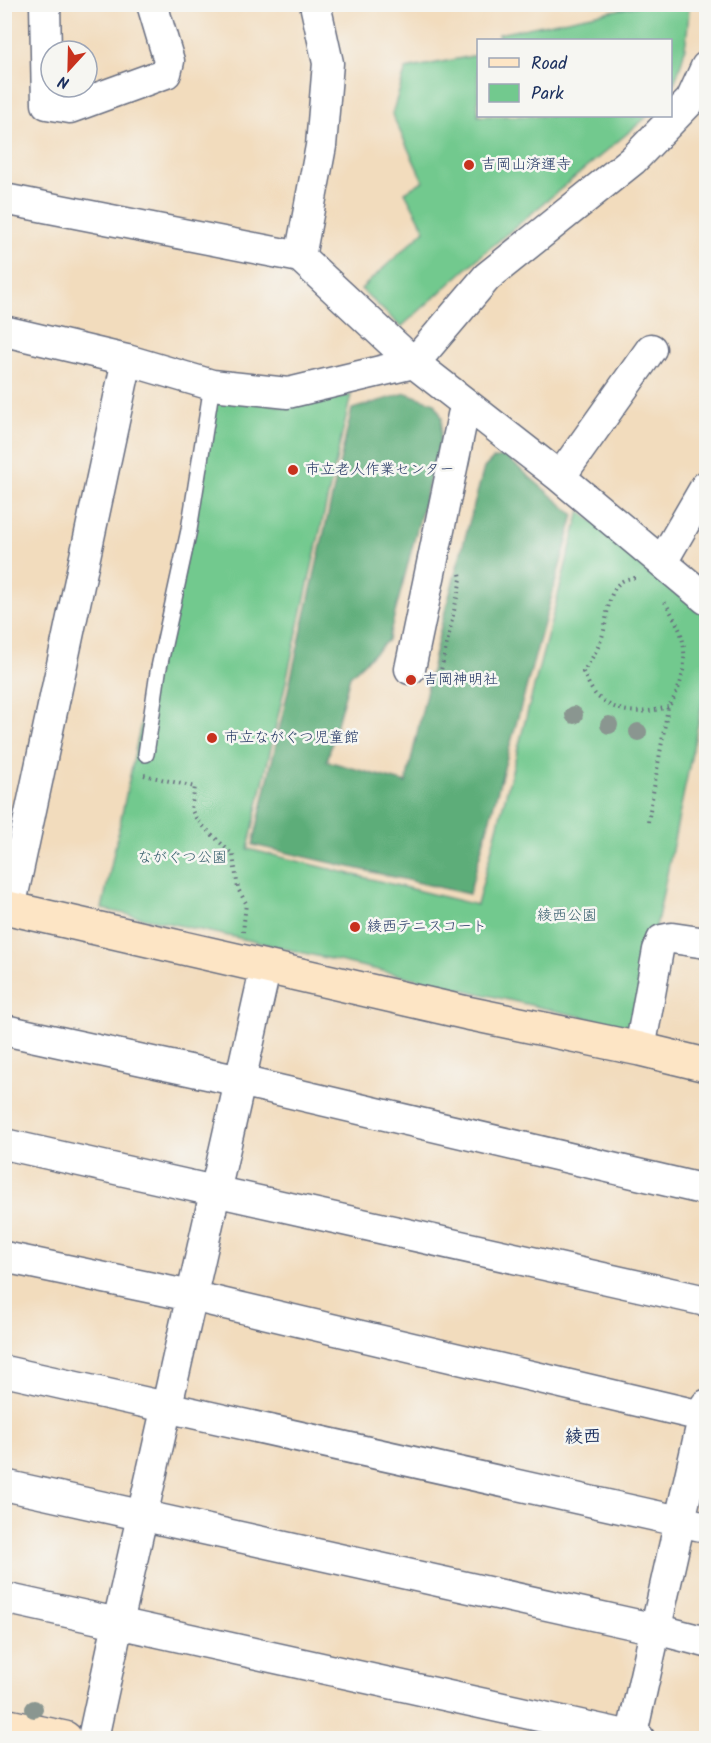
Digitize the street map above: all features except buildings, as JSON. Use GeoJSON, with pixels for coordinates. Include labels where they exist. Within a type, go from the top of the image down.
{"type":"FeatureCollection","features":[{"type":"Feature","properties":{"kind":"street"},"geometry":{"type":"LineString","coordinates":[[45,4],[47,104],[70,108],[166,73],[169,61],[152,4]]}},
{"type":"Feature","properties":{"kind":"street"},"geometry":{"type":"LineString","coordinates":[[300,257],[321,146],[328,63],[315,4]]}},
{"type":"Feature","properties":{"kind":"street"},"geometry":{"type":"LineString","coordinates":[[4,331],[127,360],[212,385],[288,393],[414,363],[488,277],[633,160],[691,100],[706,67]]}},
{"type":"Feature","properties":{"kind":"street"},"geometry":{"type":"LineString","coordinates":[[4,200],[300,257],[414,363],[560,477],[650,570],[706,599]]}},
{"type":"Feature","properties":{"kind":"street"},"geometry":{"type":"LineString","coordinates":[[560,477],[651,349]]}},
{"type":"Feature","properties":{"kind":"street"},"geometry":{"type":"LineString","coordinates":[[127,360],[7,907],[467,1013],[706,1065]]}},
{"type":"Feature","properties":{"kind":"street"},"geometry":{"type":"LineString","coordinates":[[410,669],[463,416]]}},
{"type":"Feature","properties":{"kind":"street"},"geometry":{"type":"LineString","coordinates":[[650,570],[706,486]]}},
{"type":"Feature","properties":{"kind":"street"},"geometry":{"type":"LineString","coordinates":[[640,1049],[658,950],[662,940],[672,938],[706,943]]}},
{"type":"Feature","properties":{"kind":"street"},"geometry":{"type":"LineString","coordinates":[[93,1738],[266,966]]}},
{"type":"Feature","properties":{"kind":"street"},"geometry":{"type":"LineString","coordinates":[[4,1030],[240,1081],[706,1190]]}},
{"type":"Feature","properties":{"kind":"street"},"geometry":{"type":"LineString","coordinates":[[4,1144],[706,1301]]}},
{"type":"Feature","properties":{"kind":"street"},"geometry":{"type":"LineString","coordinates":[[4,1257],[192,1296],[706,1412],[693,1524],[656,1629],[633,1738],[4,1598]]}},
{"type":"Feature","properties":{"kind":"street"},"geometry":{"type":"LineString","coordinates":[[4,1371],[693,1524]]}},
{"type":"Feature","properties":{"kind":"street"},"geometry":{"type":"LineString","coordinates":[[4,1485],[706,1642]]}},
{"type":"Feature","properties":{"kind":"street"},"geometry":{"type":"LineString","coordinates":[[4,1725],[65,1738]]}},
{"type":"Feature","properties":{"kind":"lane"},"geometry":{"type":"LineString","coordinates":[[146,754],[158,672],[189,530],[212,385]]}},
{"type":"Feature","properties":{"kind":"path"},"geometry":{"type":"LineString","coordinates":[[648,822],[668,707],[675,698],[682,680],[684,657],[681,633],[658,589],[662,576],[650,570],[629,578],[614,589],[608,601],[603,636],[583,672],[597,696],[622,710],[646,713],[668,707]]}},
{"type":"Feature","properties":{"kind":"path"},"geometry":{"type":"LineString","coordinates":[[146,754],[144,776],[195,787],[191,809],[197,820],[233,855],[238,889],[246,903],[243,939]]}},
{"type":"Feature","properties":{"kind":"green space"},"geometry":{"type":"Polygon","coordinates":[[[641,5],[689,5],[685,48],[680,69],[672,87],[672,39],[499,39],[498,34],[641,5]]]}},
{"type":"Feature","properties":{"kind":"green space"},"geometry":{"type":"Polygon","coordinates":[[[477,55],[477,117],[647,117],[484,253],[401,327],[361,289],[425,230],[405,192],[423,181],[392,114],[406,69],[477,55]]]}},
{"type":"Feature","properties":{"kind":"green space","name":"吉岡神明社"},"geometry":{"type":"Polygon","coordinates":[[[406,393],[435,403],[442,418],[440,441],[388,640],[350,676],[327,761],[406,783],[441,626],[484,468],[493,459],[505,456],[574,515],[469,894],[253,845],[352,409],[406,393]]]}},
{"type":"Feature","properties":{"kind":"green space","name":"綾西公園"},"geometry":{"type":"Polygon","coordinates":[[[217,395],[286,407],[351,395],[248,849],[477,905],[580,511],[706,612],[706,685],[635,1029],[102,909],[152,671],[217,395]]]}},
{"type":"Feature","properties":{"kind":"place","name":"吉岡山済運寺"},"geometry":{"type":"Point","coordinates":[469,165]}},
{"type":"Feature","properties":{"kind":"place","name":"市立老人作業センター"},"geometry":{"type":"Point","coordinates":[293,470]}},
{"type":"Feature","properties":{"kind":"place","name":"吉岡神明社"},"geometry":{"type":"Point","coordinates":[411,680]}},
{"type":"Feature","properties":{"kind":"place","name":"市立ながぐつ児童館"},"geometry":{"type":"Point","coordinates":[212,738]}},
{"type":"Feature","properties":{"kind":"place","name":"綾西テニスコート"},"geometry":{"type":"Point","coordinates":[355,927]}},
{"type":"Feature","properties":{"kind":"district","name":"綾西"},"geometry":{"type":"Point","coordinates":[583,1437]}},
{"type":"Feature","properties":{"kind":"park label","name":"ながぐつ公園"},"geometry":{"type":"Point","coordinates":[182,858]}}]}
